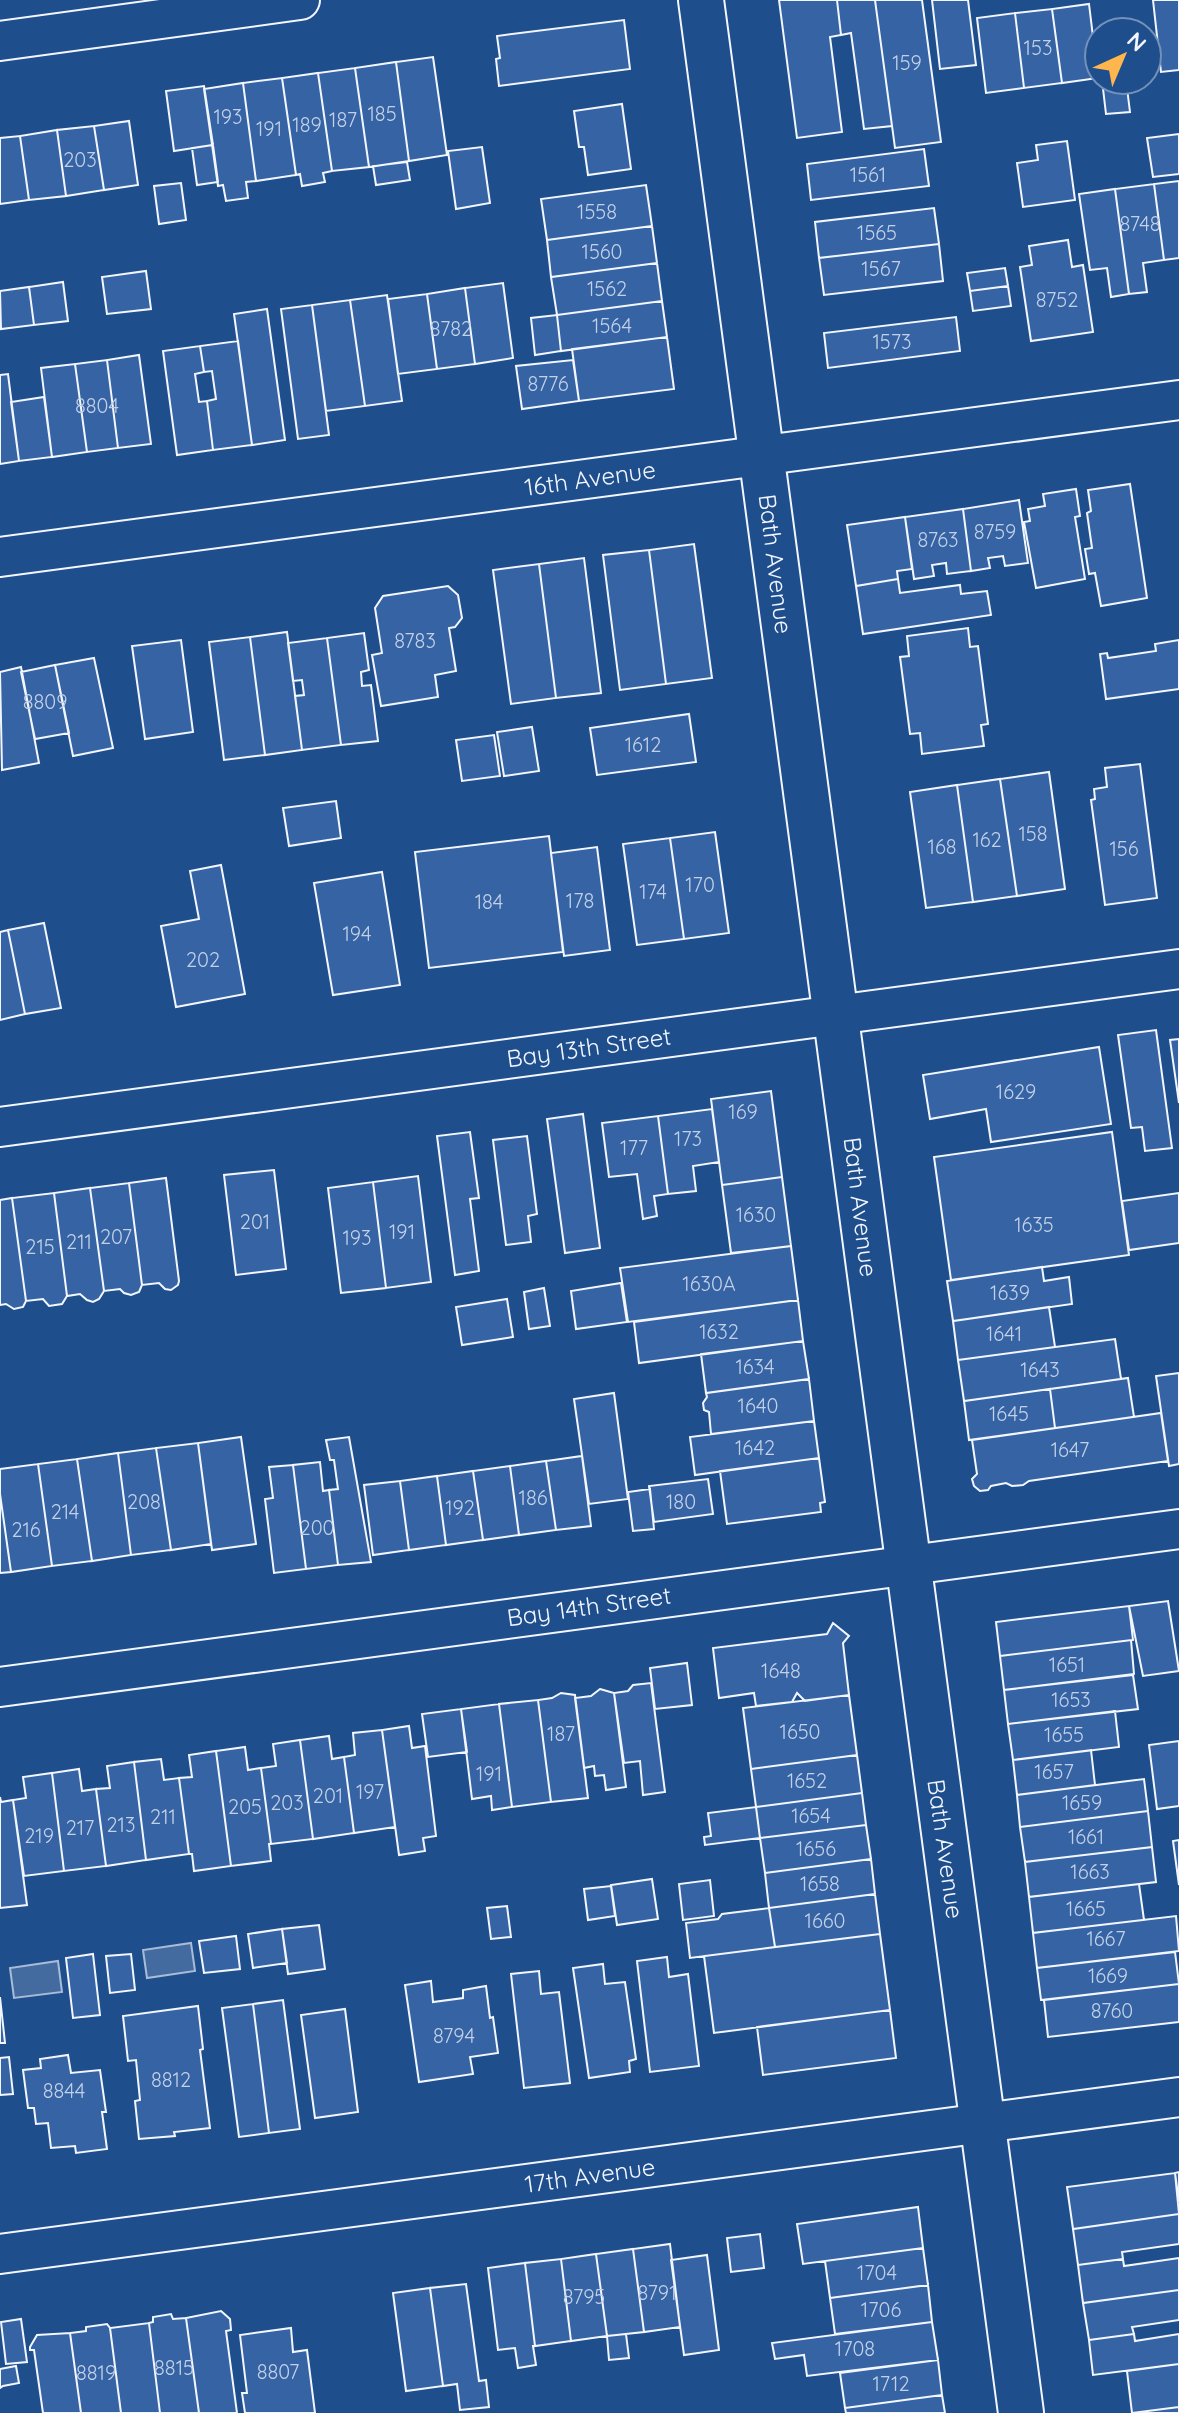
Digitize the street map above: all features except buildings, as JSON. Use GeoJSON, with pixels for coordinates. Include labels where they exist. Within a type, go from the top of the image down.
{"type":"FeatureCollection","features":[{"type":"Feature","properties":{"kind":"street"},"geometry":{"type":"LineString","coordinates":[[0,41],[300,0]]}},
{"type":"Feature","properties":{"kind":"street","name":"Bath Avenue"},"geometry":{"type":"LineString","coordinates":[[701,0],[1021,2413]]}},
{"type":"Feature","properties":{"kind":"street","name":"16th Avenue"},"geometry":{"type":"LineString","coordinates":[[0,557],[1179,400]]}},
{"type":"Feature","properties":{"kind":"street","name":"Bay 13th Street"},"geometry":{"type":"LineString","coordinates":[[0,1127],[1179,969]]}},
{"type":"Feature","properties":{"kind":"street","name":"Bay 14th Street"},"geometry":{"type":"LineString","coordinates":[[0,1687],[1179,1529]]}},
{"type":"Feature","properties":{"kind":"street","name":"17th Avenue"},"geometry":{"type":"LineString","coordinates":[[0,2254],[1179,2097]]}},
{"type":"Feature","properties":{"kind":"water"},"geometry":{"type":"Polygon","coordinates":[[[191,1943],[195,1971],[147,1978],[143,1950],[191,1943]]]}},
{"type":"Feature","properties":{"kind":"water"},"geometry":{"type":"Polygon","coordinates":[[[58,1961],[62,1992],[14,1998],[10,1968],[58,1961]]]}}]}
